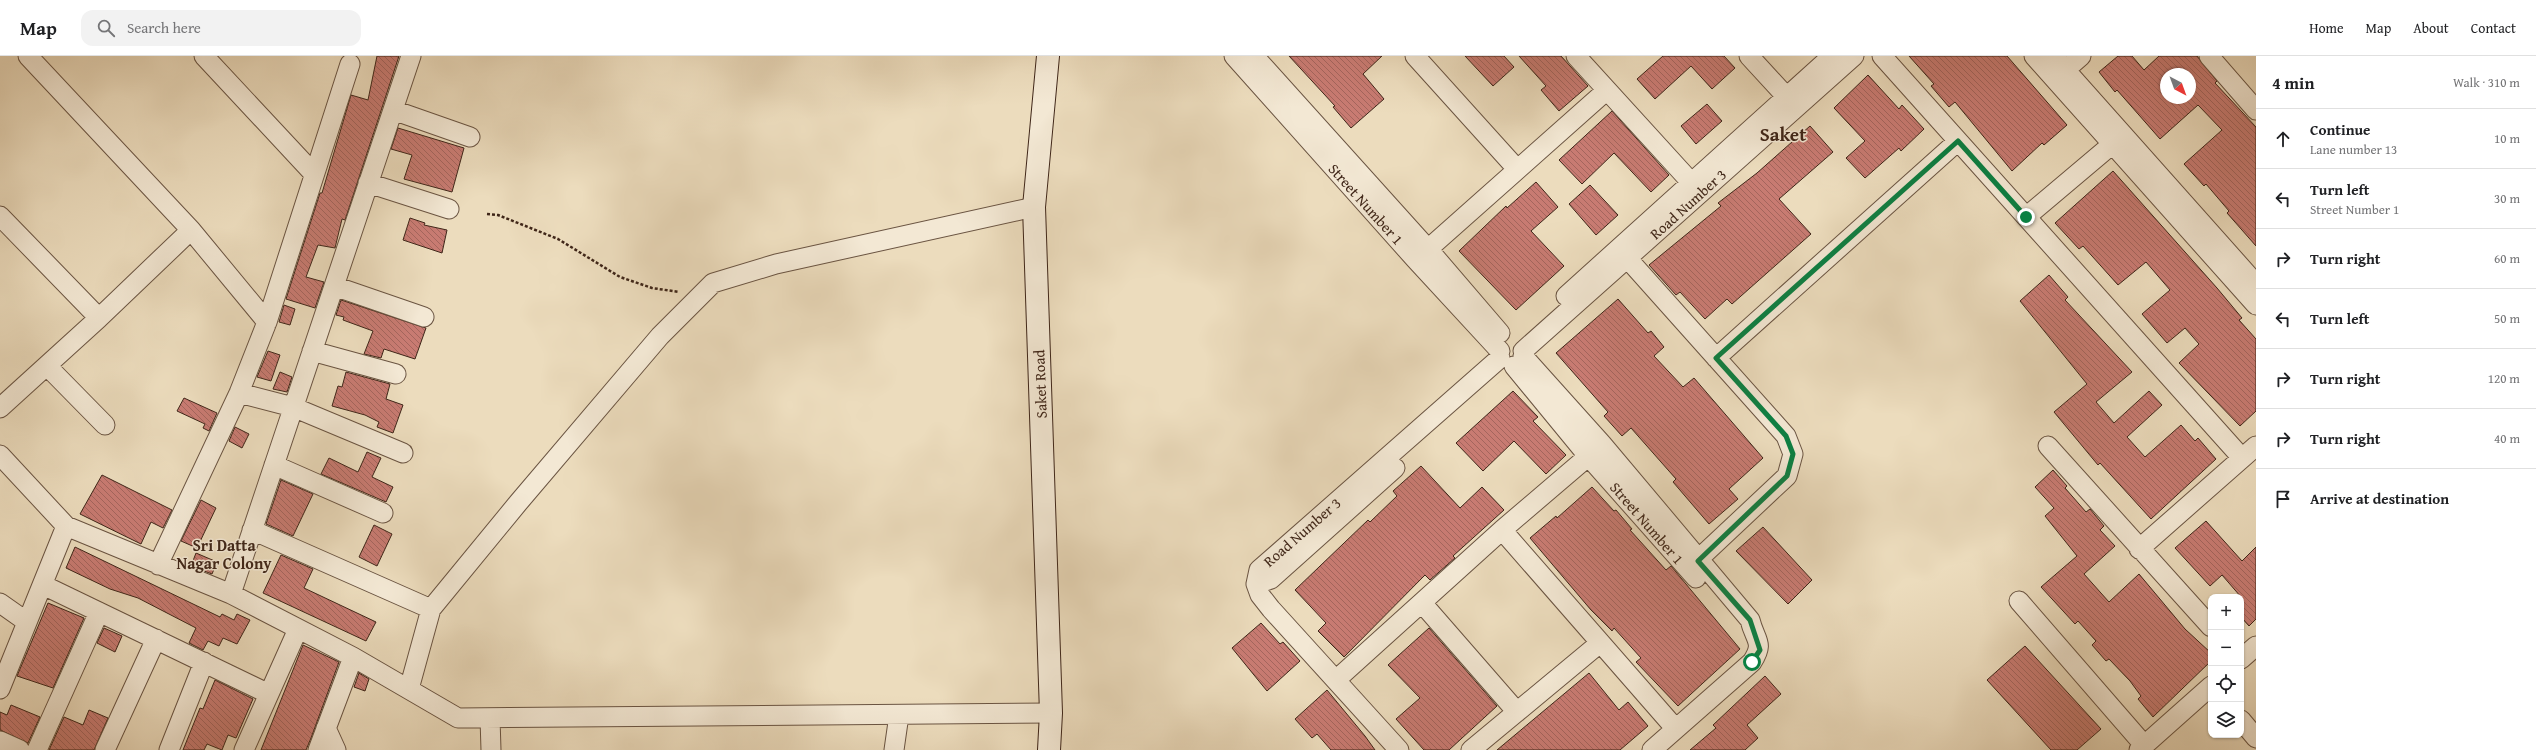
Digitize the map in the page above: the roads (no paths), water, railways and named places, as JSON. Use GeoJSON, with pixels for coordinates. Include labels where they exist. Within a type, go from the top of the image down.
{"type":"FeatureCollection","features":[{"type":"Feature","properties":{"kind":"street"},"geometry":{"type":"LineString","coordinates":[[28,56],[191,230],[267,322]]}},
{"type":"Feature","properties":{"kind":"street"},"geometry":{"type":"LineString","coordinates":[[204,56],[314,174]]}},
{"type":"Feature","properties":{"kind":"street"},"geometry":{"type":"LineString","coordinates":[[231,594],[411,56]]}},
{"type":"Feature","properties":{"kind":"street","name":"Saket Road"},"geometry":{"type":"LineString","coordinates":[[1048,56],[1034,207],[1051,714],[1049,750]]}},
{"type":"Feature","properties":{"kind":"street"},"geometry":{"type":"LineString","coordinates":[[1415,56],[1517,169]]}},
{"type":"Feature","properties":{"kind":"street"},"geometry":{"type":"LineString","coordinates":[[1576,56],[1696,187]]}},
{"type":"Feature","properties":{"kind":"street"},"geometry":{"type":"LineString","coordinates":[[1750,56],[1791,102]]}},
{"type":"Feature","properties":{"kind":"street","name":"Road Number 3"},"geometry":{"type":"LineString","coordinates":[[1791,102],[1832,56]]}},
{"type":"Feature","properties":{"kind":"street","name":"Road Number 3"},"geometry":{"type":"LineString","coordinates":[[1336,680],[1271,609],[1260,595],[1256,584],[1271,580],[1512,354],[1791,102],[1854,56]]}},
{"type":"Feature","properties":{"kind":"street"},"geometry":{"type":"LineString","coordinates":[[1882,56],[2026,217],[2249,452],[2139,549]]}},
{"type":"Feature","properties":{"kind":"street"},"geometry":{"type":"LineString","coordinates":[[2034,56],[2118,139],[2252,283],[2256,305]]}},
{"type":"Feature","properties":{"kind":"street"},"geometry":{"type":"LineString","coordinates":[[2081,56],[2059,63],[2118,139]]}},
{"type":"Feature","properties":{"kind":"street"},"geometry":{"type":"LineString","coordinates":[[2209,56],[2256,110]]}},
{"type":"Feature","properties":{"kind":"street","name":"Street Number 1"},"geometry":{"type":"LineString","coordinates":[[1250,59],[1428,249],[1512,354],[1693,565],[1750,620],[1753,633],[1760,644],[1760,650],[1752,662],[1675,728]]}},
{"type":"Feature","properties":{"kind":"street","name":"Street Number 1"},"geometry":{"type":"LineString","coordinates":[[1250,59],[1416,260],[1512,354]]}},
{"type":"Feature","properties":{"kind":"street"},"geometry":{"type":"LineString","coordinates":[[158,565],[239,393],[267,322],[350,64]]}},
{"type":"Feature","properties":{"kind":"street"},"geometry":{"type":"LineString","coordinates":[[1428,249],[1607,90]]}},
{"type":"Feature","properties":{"kind":"street"},"geometry":{"type":"LineString","coordinates":[[393,110],[470,137]]}},
{"type":"Feature","properties":{"kind":"street"},"geometry":{"type":"LineString","coordinates":[[2026,217],[2118,139]]}},
{"type":"Feature","properties":{"kind":"street"},"geometry":{"type":"LineString","coordinates":[[1716,358],[1958,141]]}},
{"type":"Feature","properties":{"kind":"street"},"geometry":{"type":"LineString","coordinates":[[368,183],[449,209]]}},
{"type":"Feature","properties":{"kind":"street","name":"Road Number 3"},"geometry":{"type":"LineString","coordinates":[[1512,354],[1627,258],[1696,187]]}},
{"type":"Feature","properties":{"kind":"street"},"geometry":{"type":"LineString","coordinates":[[409,689],[431,609],[523,497],[660,336],[713,283],[776,264],[1034,207]]}},
{"type":"Feature","properties":{"kind":"street"},"geometry":{"type":"LineString","coordinates":[[2,220],[99,318]]}},
{"type":"Feature","properties":{"kind":"street"},"geometry":{"type":"LineString","coordinates":[[0,408],[99,318],[191,230]]}},
{"type":"Feature","properties":{"kind":"street"},"geometry":{"type":"LineString","coordinates":[[1627,258],[1786,436],[1793,454],[1787,476],[1693,565]]}},
{"type":"Feature","properties":{"kind":"street"},"geometry":{"type":"LineString","coordinates":[[334,286],[424,318]]}},
{"type":"Feature","properties":{"kind":"street"},"geometry":{"type":"LineString","coordinates":[[312,351],[396,374]]}},
{"type":"Feature","properties":{"kind":"street"},"geometry":{"type":"LineString","coordinates":[[47,366],[105,426]]}},
{"type":"Feature","properties":{"kind":"street"},"geometry":{"type":"LineString","coordinates":[[239,393],[293,407],[403,453]]}},
{"type":"Feature","properties":{"kind":"street"},"geometry":{"type":"LineString","coordinates":[[2048,446],[2139,549],[2208,624]]}},
{"type":"Feature","properties":{"kind":"street"},"geometry":{"type":"LineString","coordinates":[[1399,750],[1336,680],[1502,530],[1595,450]]}},
{"type":"Feature","properties":{"kind":"street"},"geometry":{"type":"LineString","coordinates":[[0,455],[66,526],[231,594],[353,657],[458,718],[1051,714]]}},
{"type":"Feature","properties":{"kind":"street"},"geometry":{"type":"LineString","coordinates":[[274,465],[383,513]]}},
{"type":"Feature","properties":{"kind":"street"},"geometry":{"type":"LineString","coordinates":[[0,689],[66,526]]}},
{"type":"Feature","properties":{"kind":"street"},"geometry":{"type":"LineString","coordinates":[[252,530],[431,609]]}},
{"type":"Feature","properties":{"kind":"street"},"geometry":{"type":"LineString","coordinates":[[1502,530],[1675,728],[1652,750]]}},
{"type":"Feature","properties":{"kind":"street"},"geometry":{"type":"LineString","coordinates":[[42,585],[269,694]]}},
{"type":"Feature","properties":{"kind":"street"},"geometry":{"type":"LineString","coordinates":[[2019,601],[2142,748],[2208,689]]}},
{"type":"Feature","properties":{"kind":"street"},"geometry":{"type":"LineString","coordinates":[[0,603],[27,622]]}},
{"type":"Feature","properties":{"kind":"street"},"geometry":{"type":"LineString","coordinates":[[1422,603],[1517,712]]}},
{"type":"Feature","properties":{"kind":"street"},"geometry":{"type":"LineString","coordinates":[[37,750],[99,612]]}},
{"type":"Feature","properties":{"kind":"street"},"geometry":{"type":"LineString","coordinates":[[244,750],[298,629]]}},
{"type":"Feature","properties":{"kind":"street"},"geometry":{"type":"LineString","coordinates":[[105,750],[156,639]]}},
{"type":"Feature","properties":{"kind":"street"},"geometry":{"type":"LineString","coordinates":[[1471,750],[1600,643]]}},
{"type":"Feature","properties":{"kind":"street"},"geometry":{"type":"LineString","coordinates":[[2244,656],[2256,646]]}},
{"type":"Feature","properties":{"kind":"street"},"geometry":{"type":"LineString","coordinates":[[318,750],[353,657]]}},
{"type":"Feature","properties":{"kind":"street"},"geometry":{"type":"LineString","coordinates":[[169,750],[204,662]]}},
{"type":"Feature","properties":{"kind":"street"},"geometry":{"type":"LineString","coordinates":[[894,750],[899,715]]}},
{"type":"Feature","properties":{"kind":"street"},"geometry":{"type":"LineString","coordinates":[[490,718],[491,750]]}},
{"type":"Feature","properties":{"kind":"street"},"geometry":{"type":"LineString","coordinates":[[2244,724],[2256,738]]}},
{"type":"Feature","properties":{"kind":"street"},"geometry":{"type":"LineString","coordinates":[[326,728],[336,750]]}},
{"type":"Feature","properties":{"kind":"street"},"geometry":{"type":"LineString","coordinates":[[0,741],[20,750]]}},
{"type":"Feature","properties":{"kind":"district","name":"Saket"},"geometry":{"type":"Point","coordinates":[1783,134]}},
{"type":"Feature","properties":{"kind":"district","name":"Sri Datta Nagar Colony"},"geometry":{"type":"Point","coordinates":[224,554]}}]}
